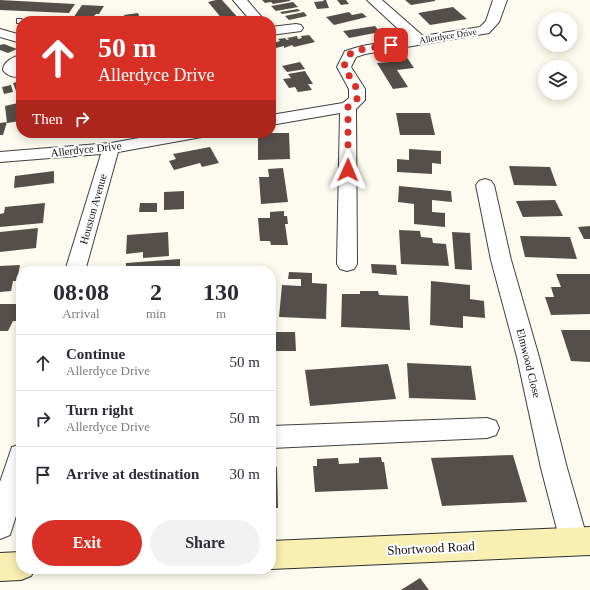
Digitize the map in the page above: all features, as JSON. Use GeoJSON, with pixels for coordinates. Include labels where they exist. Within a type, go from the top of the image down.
{"type":"FeatureCollection","features":[{"type":"Feature","properties":{"kind":"main road","name":"Shortwood Road"},"geometry":{"type":"LineString","coordinates":[[276,555],[582,541]]}},
{"type":"Feature","properties":{"kind":"main road"},"geometry":{"type":"LineString","coordinates":[[0,567],[16,566]]}},
{"type":"Feature","properties":{"kind":"street"},"geometry":{"type":"LineString","coordinates":[[240,0],[254,16]]}},
{"type":"Feature","properties":{"kind":"street"},"geometry":{"type":"LineString","coordinates":[[374,0],[420,41]]}},
{"type":"Feature","properties":{"kind":"street","name":"Allerdyce Drive"},"geometry":{"type":"LineString","coordinates":[[348,107],[357,100],[357,89],[344,67],[350,54],[362,50],[484,30],[492,22],[500,0]]}},
{"type":"Feature","properties":{"kind":"street"},"geometry":{"type":"LineString","coordinates":[[276,30],[296,28]]}},
{"type":"Feature","properties":{"kind":"street"},"geometry":{"type":"LineString","coordinates":[[0,33],[16,38]]}},
{"type":"Feature","properties":{"kind":"street"},"geometry":{"type":"LineString","coordinates":[[16,63],[10,67],[10,70],[16,73]]}},
{"type":"Feature","properties":{"kind":"street"},"geometry":{"type":"LineString","coordinates":[[276,119],[348,107],[347,264]]}},
{"type":"Feature","properties":{"kind":"street","name":"Allerdyce Drive"},"geometry":{"type":"LineString","coordinates":[[0,157],[111,148],[168,138]]}},
{"type":"Feature","properties":{"kind":"street","name":"Houston Avenue"},"geometry":{"type":"LineString","coordinates":[[76,266],[111,148]]}},
{"type":"Feature","properties":{"kind":"street","name":"Elmwood Close"},"geometry":{"type":"LineString","coordinates":[[485,185],[501,260],[528,357],[554,468],[582,541]]}},
{"type":"Feature","properties":{"kind":"street"},"geometry":{"type":"LineString","coordinates":[[276,437],[486,428]]}},
{"type":"Feature","properties":{"kind":"street"},"geometry":{"type":"LineString","coordinates":[[0,526],[16,472]]}},
{"type":"Feature","properties":{"kind":"building"},"geometry":{"type":"Polygon","coordinates":[[[0,0],[75,4],[69,13],[0,10],[0,0]]]}},
{"type":"Feature","properties":{"kind":"building"},"geometry":{"type":"Polygon","coordinates":[[[222,0],[236,16],[220,16],[208,2],[222,0]]]}},
{"type":"Feature","properties":{"kind":"building"},"geometry":{"type":"Polygon","coordinates":[[[262,0],[290,1],[273,4],[271,2],[265,3],[262,0]]]}},
{"type":"Feature","properties":{"kind":"building"},"geometry":{"type":"Polygon","coordinates":[[[323,0],[326,0],[329,8],[317,9],[314,2],[324,1],[323,0]]]}},
{"type":"Feature","properties":{"kind":"building"},"geometry":{"type":"Polygon","coordinates":[[[337,0],[346,0],[349,4],[341,5],[337,0]]]}},
{"type":"Feature","properties":{"kind":"building"},"geometry":{"type":"Polygon","coordinates":[[[405,0],[435,0],[435,1],[411,5],[405,0]]]}},
{"type":"Feature","properties":{"kind":"building"},"geometry":{"type":"Polygon","coordinates":[[[293,2],[298,7],[276,11],[271,6],[293,2]]]}},
{"type":"Feature","properties":{"kind":"building"},"geometry":{"type":"Polygon","coordinates":[[[82,5],[104,6],[99,14],[94,16],[74,16],[82,5]]]}},
{"type":"Feature","properties":{"kind":"building"},"geometry":{"type":"Polygon","coordinates":[[[453,7],[467,19],[430,25],[418,13],[453,7]]]}},
{"type":"Feature","properties":{"kind":"building"},"geometry":{"type":"Polygon","coordinates":[[[298,9],[300,11],[282,14],[280,12],[298,9]]]}},
{"type":"Feature","properties":{"kind":"building"},"geometry":{"type":"Polygon","coordinates":[[[304,12],[307,16],[289,20],[285,16],[304,12]]]}},
{"type":"Feature","properties":{"kind":"building"},"geometry":{"type":"Polygon","coordinates":[[[349,12],[352,15],[362,13],[367,17],[334,25],[326,17],[349,12]]]}},
{"type":"Feature","properties":{"kind":"building"},"geometry":{"type":"Polygon","coordinates":[[[138,13],[139,16],[124,16],[138,13]]]}},
{"type":"Feature","properties":{"kind":"building"},"geometry":{"type":"Polygon","coordinates":[[[375,26],[380,32],[349,38],[343,31],[375,26]]]}},
{"type":"Feature","properties":{"kind":"building"},"geometry":{"type":"Polygon","coordinates":[[[309,35],[315,42],[294,47],[292,45],[284,48],[284,46],[276,48],[276,42],[280,41],[278,39],[285,38],[289,40],[287,38],[297,36],[298,39],[302,38],[301,36],[309,35]]]}},
{"type":"Feature","properties":{"kind":"building"},"geometry":{"type":"Polygon","coordinates":[[[4,44],[16,49],[8,53],[0,50],[0,45],[4,44]]]}},
{"type":"Feature","properties":{"kind":"building"},"geometry":{"type":"Polygon","coordinates":[[[406,56],[414,68],[397,70],[408,87],[393,89],[377,63],[390,62],[387,58],[406,56]]]}},
{"type":"Feature","properties":{"kind":"building"},"geometry":{"type":"Polygon","coordinates":[[[300,62],[305,69],[287,72],[282,66],[300,62]]]}},
{"type":"Feature","properties":{"kind":"building"},"geometry":{"type":"Polygon","coordinates":[[[305,71],[313,84],[308,84],[312,90],[298,92],[295,87],[289,88],[283,79],[291,78],[288,74],[305,71]]]}},
{"type":"Feature","properties":{"kind":"building"},"geometry":{"type":"Polygon","coordinates":[[[16,82],[16,91],[13,83],[16,82]]]}},
{"type":"Feature","properties":{"kind":"building"},"geometry":{"type":"Polygon","coordinates":[[[11,85],[13,92],[4,94],[2,87],[11,85]]]}},
{"type":"Feature","properties":{"kind":"building"},"geometry":{"type":"Polygon","coordinates":[[[16,103],[16,122],[7,123],[5,106],[16,103]]]}},
{"type":"Feature","properties":{"kind":"building"},"geometry":{"type":"Polygon","coordinates":[[[396,113],[430,113],[435,135],[400,135],[396,113]]]}},
{"type":"Feature","properties":{"kind":"building"},"geometry":{"type":"Polygon","coordinates":[[[7,122],[3,135],[0,135],[0,123],[7,122]]]}},
{"type":"Feature","properties":{"kind":"building"},"geometry":{"type":"Polygon","coordinates":[[[276,133],[289,133],[290,159],[258,160],[258,138],[276,138],[276,133]]]}},
{"type":"Feature","properties":{"kind":"building"},"geometry":{"type":"Polygon","coordinates":[[[210,147],[219,163],[202,167],[200,163],[174,170],[169,161],[176,159],[173,154],[210,147]]]}},
{"type":"Feature","properties":{"kind":"building"},"geometry":{"type":"Polygon","coordinates":[[[409,149],[441,151],[441,164],[432,163],[432,174],[397,172],[397,159],[409,160],[409,149]]]}},
{"type":"Feature","properties":{"kind":"building"},"geometry":{"type":"Polygon","coordinates":[[[509,166],[550,167],[557,186],[514,185],[509,166]]]}},
{"type":"Feature","properties":{"kind":"building"},"geometry":{"type":"Polygon","coordinates":[[[283,168],[288,202],[261,204],[259,177],[269,177],[268,169],[283,168]]]}},
{"type":"Feature","properties":{"kind":"building"},"geometry":{"type":"Polygon","coordinates":[[[54,171],[54,183],[14,188],[15,176],[54,171]]]}},
{"type":"Feature","properties":{"kind":"building"},"geometry":{"type":"Polygon","coordinates":[[[399,186],[451,191],[452,202],[432,200],[432,212],[445,213],[445,227],[414,224],[414,204],[398,202],[399,186]]]}},
{"type":"Feature","properties":{"kind":"building"},"geometry":{"type":"Polygon","coordinates":[[[184,191],[184,209],[164,210],[164,192],[184,191]]]}},
{"type":"Feature","properties":{"kind":"building"},"geometry":{"type":"Polygon","coordinates":[[[555,200],[563,216],[523,217],[516,201],[555,200]]]}},
{"type":"Feature","properties":{"kind":"building"},"geometry":{"type":"Polygon","coordinates":[[[45,203],[43,223],[0,227],[0,214],[4,213],[5,207],[45,203]]]}},
{"type":"Feature","properties":{"kind":"building"},"geometry":{"type":"Polygon","coordinates":[[[140,203],[157,203],[157,212],[139,212],[140,203]]]}},
{"type":"Feature","properties":{"kind":"building"},"geometry":{"type":"Polygon","coordinates":[[[284,211],[284,216],[287,216],[288,224],[285,224],[288,245],[271,245],[270,241],[260,241],[258,218],[270,218],[270,212],[284,211]]]}},
{"type":"Feature","properties":{"kind":"building"},"geometry":{"type":"Polygon","coordinates":[[[590,226],[590,239],[584,239],[578,227],[590,226]]]}},
{"type":"Feature","properties":{"kind":"building"},"geometry":{"type":"Polygon","coordinates":[[[38,228],[36,248],[0,252],[0,232],[38,228]]]}},
{"type":"Feature","properties":{"kind":"building"},"geometry":{"type":"Polygon","coordinates":[[[399,230],[420,231],[421,237],[432,238],[433,243],[446,244],[449,266],[401,264],[399,230]]]}},
{"type":"Feature","properties":{"kind":"building"},"geometry":{"type":"Polygon","coordinates":[[[168,232],[169,256],[143,258],[143,252],[126,254],[127,235],[168,232]]]}},
{"type":"Feature","properties":{"kind":"building"},"geometry":{"type":"Polygon","coordinates":[[[452,232],[470,233],[472,270],[455,269],[452,232]]]}},
{"type":"Feature","properties":{"kind":"building"},"geometry":{"type":"Polygon","coordinates":[[[520,236],[570,237],[577,259],[525,257],[520,236]]]}},
{"type":"Feature","properties":{"kind":"building"},"geometry":{"type":"Polygon","coordinates":[[[180,259],[180,266],[126,266],[126,263],[180,259]]]}},
{"type":"Feature","properties":{"kind":"building"},"geometry":{"type":"Polygon","coordinates":[[[371,264],[396,265],[397,275],[372,273],[371,264]]]}},
{"type":"Feature","properties":{"kind":"building"},"geometry":{"type":"Polygon","coordinates":[[[20,265],[16,266],[16,281],[13,281],[11,291],[0,292],[0,266],[20,265]]]}},
{"type":"Feature","properties":{"kind":"building"},"geometry":{"type":"Polygon","coordinates":[[[289,272],[312,273],[312,283],[327,284],[326,319],[279,317],[282,285],[301,286],[301,279],[288,279],[289,272]]]}},
{"type":"Feature","properties":{"kind":"building"},"geometry":{"type":"Polygon","coordinates":[[[556,274],[590,274],[590,314],[551,315],[545,297],[554,297],[551,287],[561,287],[556,274]]]}},
{"type":"Feature","properties":{"kind":"building"},"geometry":{"type":"Polygon","coordinates":[[[431,281],[470,285],[470,299],[484,301],[485,318],[463,316],[463,328],[430,325],[431,281]]]}},
{"type":"Feature","properties":{"kind":"building"},"geometry":{"type":"Polygon","coordinates":[[[360,291],[378,291],[379,295],[408,296],[410,330],[341,327],[342,294],[360,294],[360,291]]]}},
{"type":"Feature","properties":{"kind":"building"},"geometry":{"type":"Polygon","coordinates":[[[0,304],[16,304],[16,321],[13,321],[8,331],[0,331],[0,304]]]}},
{"type":"Feature","properties":{"kind":"building"},"geometry":{"type":"Polygon","coordinates":[[[561,330],[590,330],[590,362],[571,361],[561,330]]]}},
{"type":"Feature","properties":{"kind":"building"},"geometry":{"type":"Polygon","coordinates":[[[276,332],[295,332],[296,351],[276,351],[276,332]]]}},
{"type":"Feature","properties":{"kind":"building"},"geometry":{"type":"Polygon","coordinates":[[[407,363],[471,366],[476,400],[409,398],[407,363]]]}},
{"type":"Feature","properties":{"kind":"building"},"geometry":{"type":"Polygon","coordinates":[[[388,364],[396,399],[310,406],[305,370],[388,364]]]}},
{"type":"Feature","properties":{"kind":"building"},"geometry":{"type":"Polygon","coordinates":[[[513,455],[527,502],[442,506],[431,458],[513,455]]]}},
{"type":"Feature","properties":{"kind":"building"},"geometry":{"type":"Polygon","coordinates":[[[381,457],[382,462],[384,462],[388,489],[315,492],[313,466],[317,466],[317,459],[338,458],[339,464],[359,463],[359,458],[381,457]]]}},
{"type":"Feature","properties":{"kind":"building"},"geometry":{"type":"Polygon","coordinates":[[[277,467],[278,508],[276,508],[277,467]]]}},
{"type":"Feature","properties":{"kind":"building"},"geometry":{"type":"Polygon","coordinates":[[[420,578],[429,590],[401,590],[420,578]]]}},
{"type":"Feature","properties":{"kind":"route"},"geometry":{"type":"LineString","coordinates":[[348,170],[348,107],[357,100],[357,89],[344,67],[346,61],[350,54],[362,50],[391,45]]}}]}
